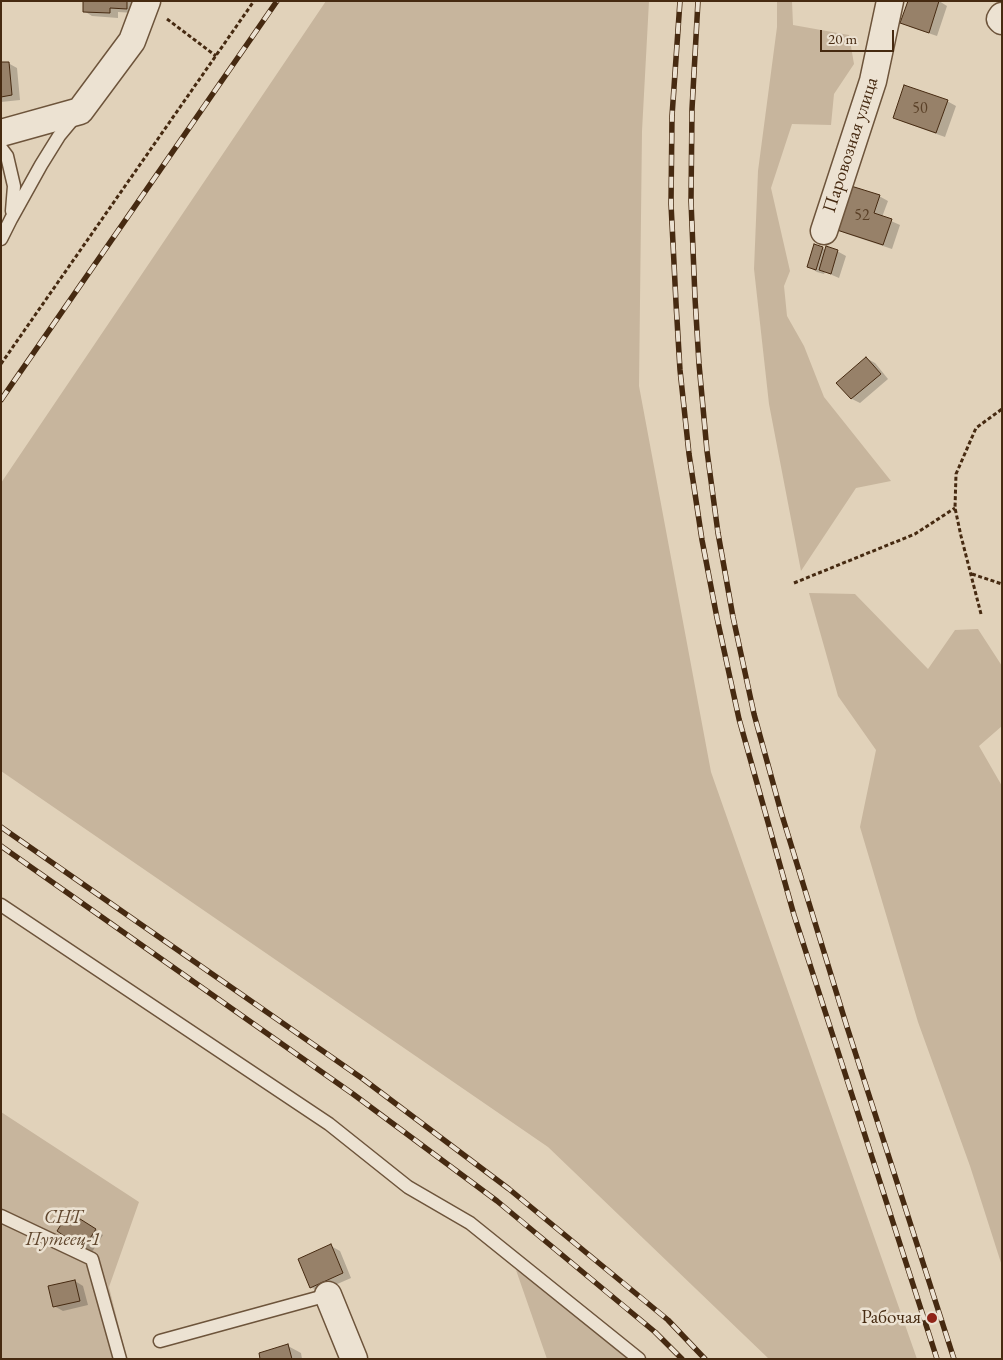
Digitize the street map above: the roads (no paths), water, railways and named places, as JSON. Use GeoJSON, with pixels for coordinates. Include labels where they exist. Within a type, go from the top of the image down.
{"type":"FeatureCollection","features":[{"type":"Feature","properties":{"kind":"street","name":"Паровозная улица"},"geometry":{"type":"LineString","coordinates":[[824,230],[873,81],[890,1]]}},
{"type":"Feature","properties":{"kind":"street"},"geometry":{"type":"LineString","coordinates":[[1,133],[80,111],[132,40],[147,2]]}},
{"type":"Feature","properties":{"kind":"street"},"geometry":{"type":"LineString","coordinates":[[328,1295],[354,1359]]}},
{"type":"Feature","properties":{"kind":"lane"},"geometry":{"type":"LineString","coordinates":[[1,239],[59,136],[80,111]]}},
{"type":"Feature","properties":{"kind":"lane"},"geometry":{"type":"LineString","coordinates":[[1,148],[7,156],[14,186],[11,219]]}},
{"type":"Feature","properties":{"kind":"lane"},"geometry":{"type":"LineString","coordinates":[[1,905],[329,1124],[408,1187],[470,1222],[639,1359]]}},
{"type":"Feature","properties":{"kind":"lane"},"geometry":{"type":"LineString","coordinates":[[1,1216],[92,1259],[120,1359]]}},
{"type":"Feature","properties":{"kind":"lane"},"geometry":{"type":"LineString","coordinates":[[160,1341],[328,1295]]}},
{"type":"Feature","properties":{"kind":"railway"},"geometry":{"type":"LineString","coordinates":[[1,400],[277,1]]}},
{"type":"Feature","properties":{"kind":"railway"},"geometry":{"type":"LineString","coordinates":[[680,1],[672,116],[671,204],[680,370],[689,454],[702,540],[739,719],[794,915],[937,1359]]}},
{"type":"Feature","properties":{"kind":"railway"},"geometry":{"type":"LineString","coordinates":[[698,1],[692,109],[691,201],[695,298],[707,451],[718,533],[733,617],[754,714],[781,812],[847,1027],[954,1359]]}},
{"type":"Feature","properties":{"kind":"railway"},"geometry":{"type":"LineString","coordinates":[[1,827],[363,1079],[509,1189],[668,1320],[705,1359]]}},
{"type":"Feature","properties":{"kind":"railway"},"geometry":{"type":"LineString","coordinates":[[1,846],[353,1094],[497,1201],[655,1332],[682,1359]]}},
{"type":"Feature","properties":{"kind":"place","name":"Рабочая"},"geometry":{"type":"Point","coordinates":[932,1318]}},
{"type":"Feature","properties":{"kind":"park label","name":"СНТ Путеец-1"},"geometry":{"type":"Point","coordinates":[63,1229]}}]}
